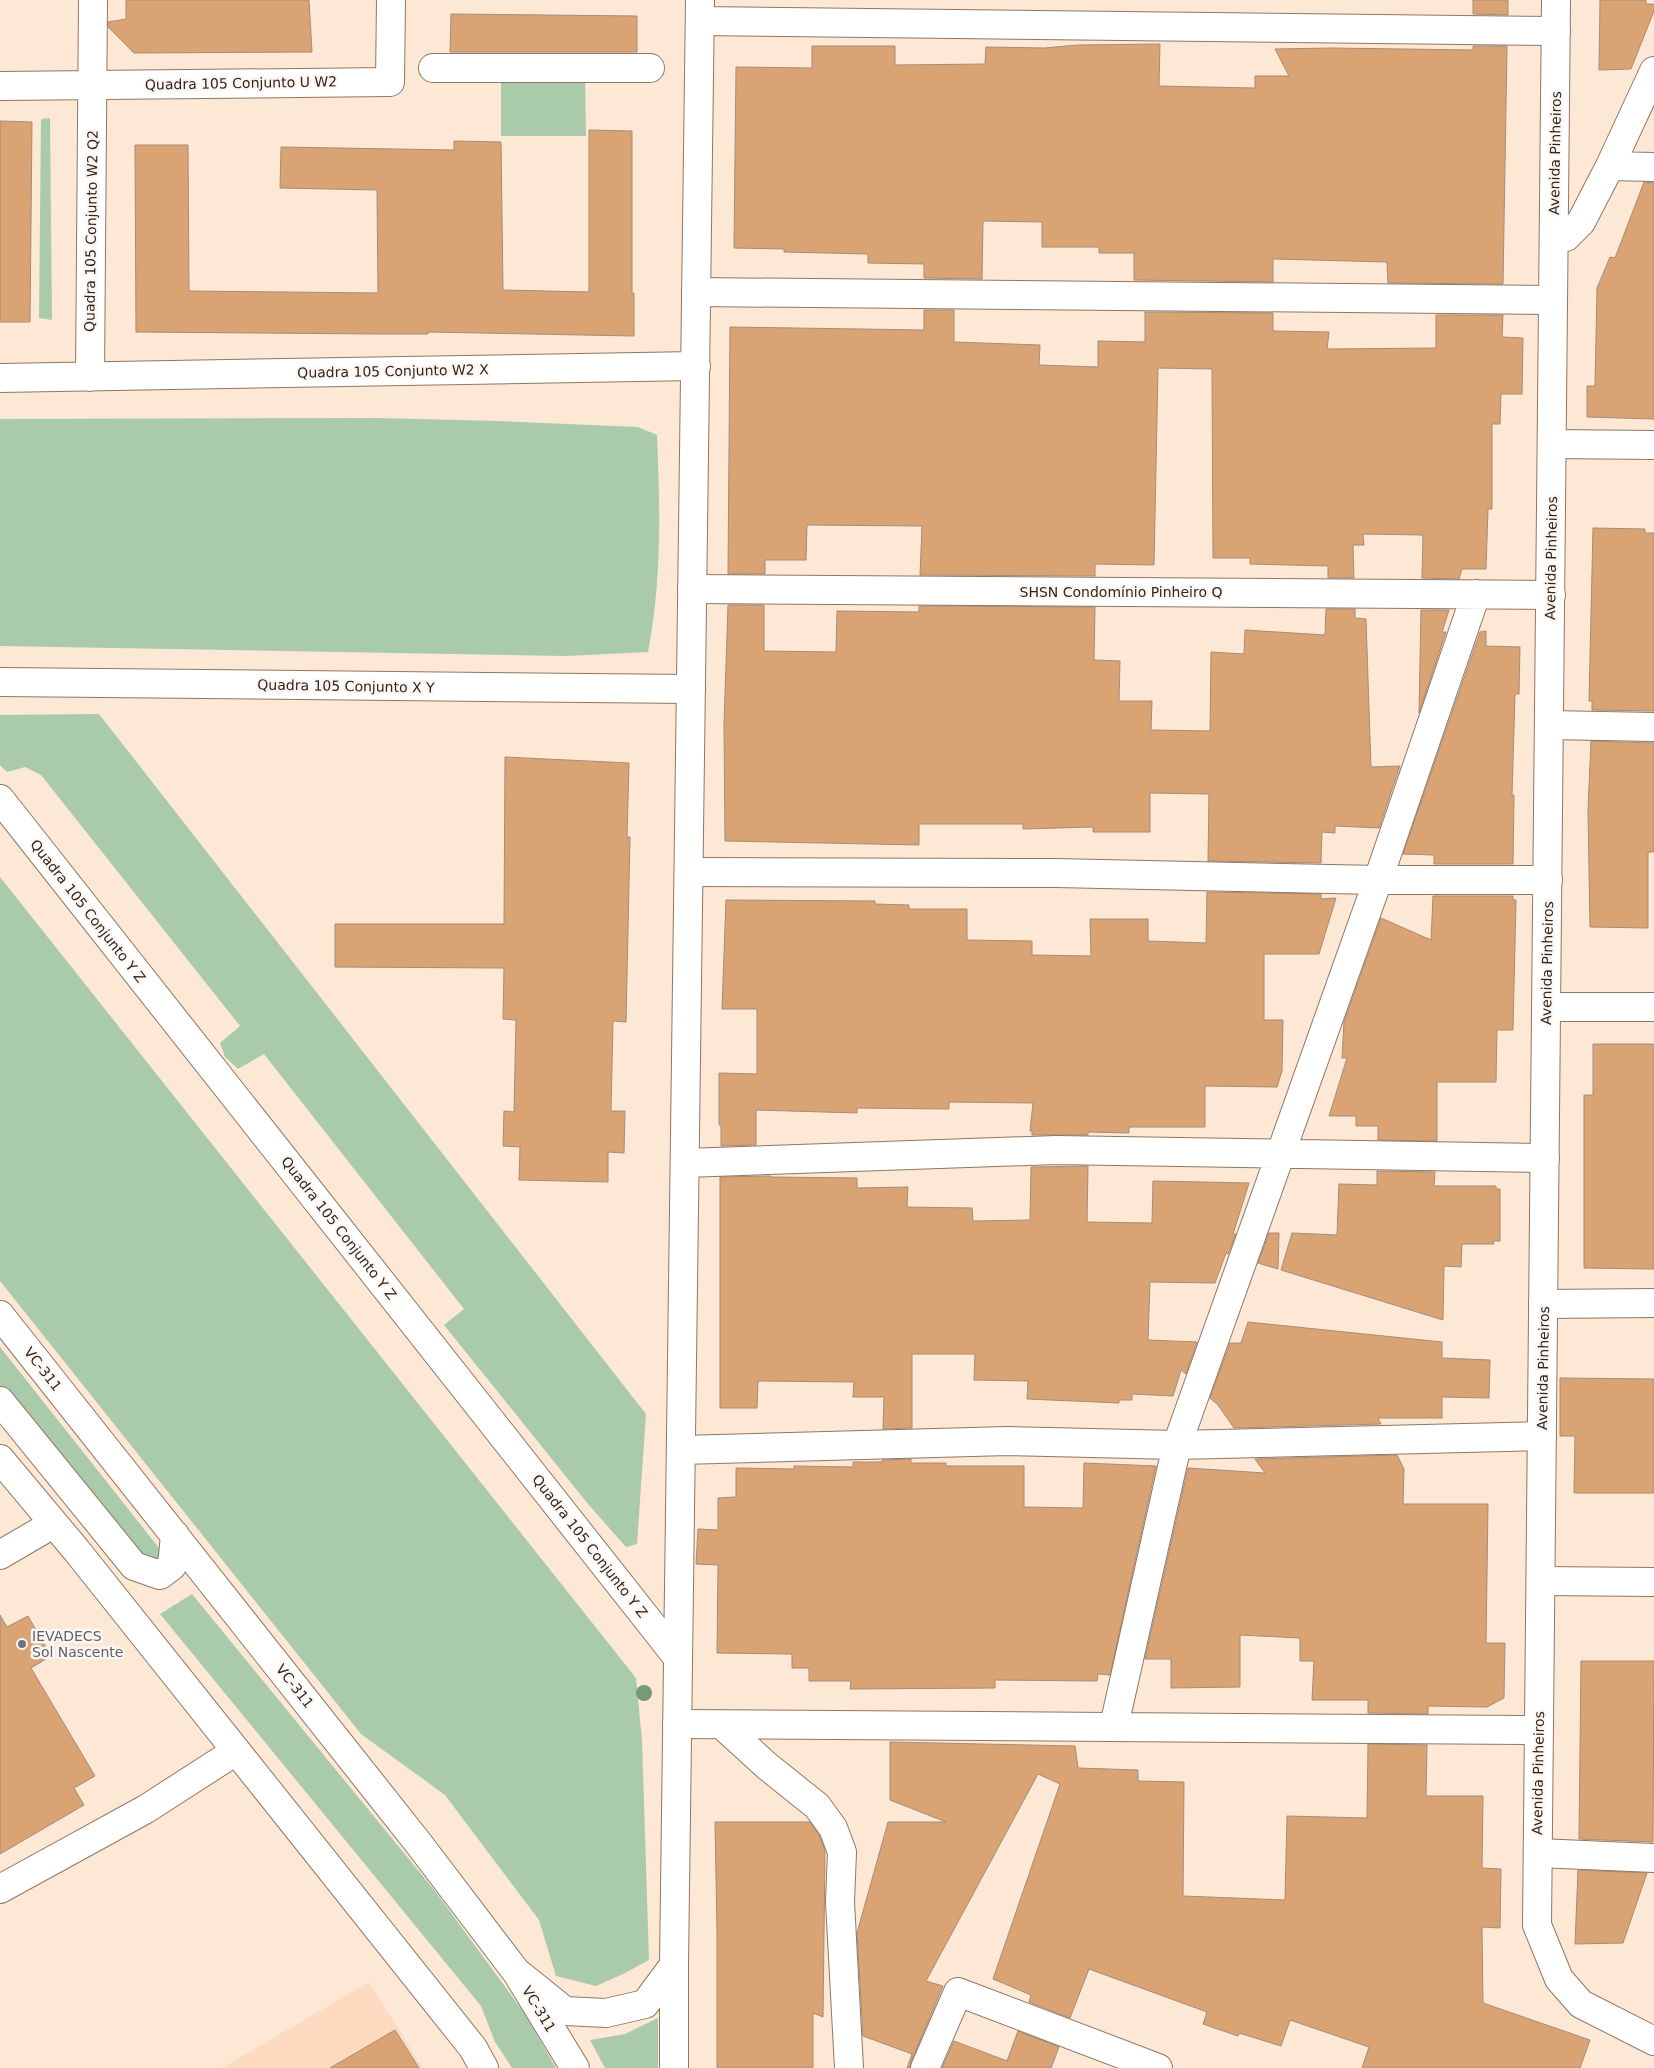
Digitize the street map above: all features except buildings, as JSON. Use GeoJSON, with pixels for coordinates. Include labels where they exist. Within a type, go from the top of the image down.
{"type":"FeatureCollection","features":[{"type":"Feature","properties":{"kind":"street","name":"Quadra 105 Conjunto W2 Q2"},"geometry":{"type":"LineString","coordinates":[[90,376],[93,0]]}},
{"type":"Feature","properties":{"kind":"street","name":"Quadra 105 Conjunto U W2"},"geometry":{"type":"LineString","coordinates":[[0,86],[390,82],[391,0]]}},
{"type":"Feature","properties":{"kind":"street","name":"Avenida Pinheiros"},"geometry":{"type":"LineString","coordinates":[[1556,0],[1537,1925],[1559,1979],[1581,2004],[1654,2041]]}},
{"type":"Feature","properties":{"kind":"street"},"geometry":{"type":"LineString","coordinates":[[674,2068],[700,11],[1556,31]]}},
{"type":"Feature","properties":{"kind":"street"},"geometry":{"type":"LineString","coordinates":[[433,68],[650,68]]}},
{"type":"Feature","properties":{"kind":"street"},"geometry":{"type":"LineString","coordinates":[[1554,237],[1566,237],[1581,222],[1610,166],[1654,71]]}},
{"type":"Feature","properties":{"kind":"street"},"geometry":{"type":"LineString","coordinates":[[1610,166],[1654,167]]}},
{"type":"Feature","properties":{"kind":"street"},"geometry":{"type":"LineString","coordinates":[[696,292],[1553,300]]}},
{"type":"Feature","properties":{"kind":"street","name":"Quadra 105 Conjunto W2 X"},"geometry":{"type":"LineString","coordinates":[[0,378],[696,366]]}},
{"type":"Feature","properties":{"kind":"street"},"geometry":{"type":"LineString","coordinates":[[1552,444],[1654,445]]}},
{"type":"Feature","properties":{"kind":"street","name":"SHSN Condomínio Pinheiro Q"},"geometry":{"type":"LineString","coordinates":[[692,589],[1550,594]]}},
{"type":"Feature","properties":{"kind":"street"},"geometry":{"type":"LineString","coordinates":[[1114,1726],[1177,1445],[1378,880],[1476,594]]}},
{"type":"Feature","properties":{"kind":"street","name":"Quadra 105 Conjunto X Y"},"geometry":{"type":"LineString","coordinates":[[0,682],[691,690]]}},
{"type":"Feature","properties":{"kind":"street"},"geometry":{"type":"LineString","coordinates":[[1549,725],[1654,727]]}},
{"type":"Feature","properties":{"kind":"street","name":"Quadra 105 Conjunto Y Z"},"geometry":{"type":"LineString","coordinates":[[0,799],[678,1658]]}},
{"type":"Feature","properties":{"kind":"street"},"geometry":{"type":"LineString","coordinates":[[689,872],[1056,873],[1378,880],[1548,880]]}},
{"type":"Feature","properties":{"kind":"street"},"geometry":{"type":"LineString","coordinates":[[1546,1007],[1654,1007]]}},
{"type":"Feature","properties":{"kind":"street"},"geometry":{"type":"LineString","coordinates":[[685,1163],[1056,1150],[1545,1158]]}},
{"type":"Feature","properties":{"kind":"street"},"geometry":{"type":"LineString","coordinates":[[1544,1304],[1654,1303]]}},
{"type":"Feature","properties":{"kind":"street","name":"VC-311"},"geometry":{"type":"LineString","coordinates":[[0,1315],[419,1844],[517,1973],[575,2068]]}},
{"type":"Feature","properties":{"kind":"street"},"geometry":{"type":"LineString","coordinates":[[0,1401],[134,1566],[160,1575],[172,1566],[175,1535]]}},
{"type":"Feature","properties":{"kind":"street"},"geometry":{"type":"LineString","coordinates":[[681,1450],[1008,1442],[1177,1445],[1542,1436]]}},
{"type":"Feature","properties":{"kind":"street"},"geometry":{"type":"LineString","coordinates":[[0,1458],[473,2048],[484,2068]]}},
{"type":"Feature","properties":{"kind":"street"},"geometry":{"type":"LineString","coordinates":[[0,1555],[53,1524]]}},
{"type":"Feature","properties":{"kind":"street"},"geometry":{"type":"LineString","coordinates":[[1540,1581],[1654,1582]]}},
{"type":"Feature","properties":{"kind":"street"},"geometry":{"type":"LineString","coordinates":[[677,1724],[1539,1730]]}},
{"type":"Feature","properties":{"kind":"street"},"geometry":{"type":"LineString","coordinates":[[722,1725],[767,1766],[818,1806],[833,1828],[842,1852],[840,1902],[850,2068]]}},
{"type":"Feature","properties":{"kind":"street"},"geometry":{"type":"LineString","coordinates":[[0,1889],[146,1809],[236,1751]]}},
{"type":"Feature","properties":{"kind":"street"},"geometry":{"type":"LineString","coordinates":[[1538,1853],[1654,1858]]}},
{"type":"Feature","properties":{"kind":"street"},"geometry":{"type":"LineString","coordinates":[[517,1973],[565,2011],[606,2013],[645,2004],[674,1965]]}},
{"type":"Feature","properties":{"kind":"street"},"geometry":{"type":"LineString","coordinates":[[925,2068],[958,1992],[1158,2068]]}},
{"type":"Feature","properties":{"kind":"shaded area"},"geometry":{"type":"Polygon","coordinates":[[[369,1982],[423,2068],[222,2068],[369,1982]]]}},
{"type":"Feature","properties":{"kind":"green space"},"geometry":{"type":"Polygon","coordinates":[[[501,71],[585,71],[586,136],[501,136],[501,71]]]}},
{"type":"Feature","properties":{"kind":"green space"},"geometry":{"type":"Polygon","coordinates":[[[50,118],[52,320],[39,318],[41,119],[50,118]]]}},
{"type":"Feature","properties":{"kind":"green space"},"geometry":{"type":"Polygon","coordinates":[[[377,418],[638,427],[657,435],[659,489],[658,571],[653,625],[648,652],[565,656],[0,646],[0,419],[377,418]]]}},
{"type":"Feature","properties":{"kind":"green space"},"geometry":{"type":"Polygon","coordinates":[[[99,714],[646,1414],[637,1544],[626,1547],[588,1504],[444,1325],[464,1309],[264,1054],[238,1069],[225,1057],[220,1043],[240,1026],[41,775],[25,767],[7,772],[0,765],[0,715],[99,714]]]}},
{"type":"Feature","properties":{"kind":"green space"},"geometry":{"type":"Polygon","coordinates":[[[0,877],[636,1678],[642,1740],[649,1960],[596,1986],[556,1976],[539,1920],[445,1795],[361,1734],[0,1281],[0,877]]]}},
{"type":"Feature","properties":{"kind":"green space"},"geometry":{"type":"Polygon","coordinates":[[[0,1347],[163,1553],[159,1565],[146,1562],[20,1403],[0,1388],[0,1347]]]}},
{"type":"Feature","properties":{"kind":"green space"},"geometry":{"type":"Polygon","coordinates":[[[192,1594],[435,1891],[525,2014],[556,2068],[512,2068],[495,2042],[481,2006],[160,1614],[192,1594]]]}},
{"type":"Feature","properties":{"kind":"green space"},"geometry":{"type":"Polygon","coordinates":[[[658,2018],[658,2068],[605,2068],[590,2040],[625,2034],[658,2018]]]}},
{"type":"Feature","properties":{"kind":"place","name":"IEVADECS Sol Nascente"},"geometry":{"type":"Point","coordinates":[22,1644]}}]}
